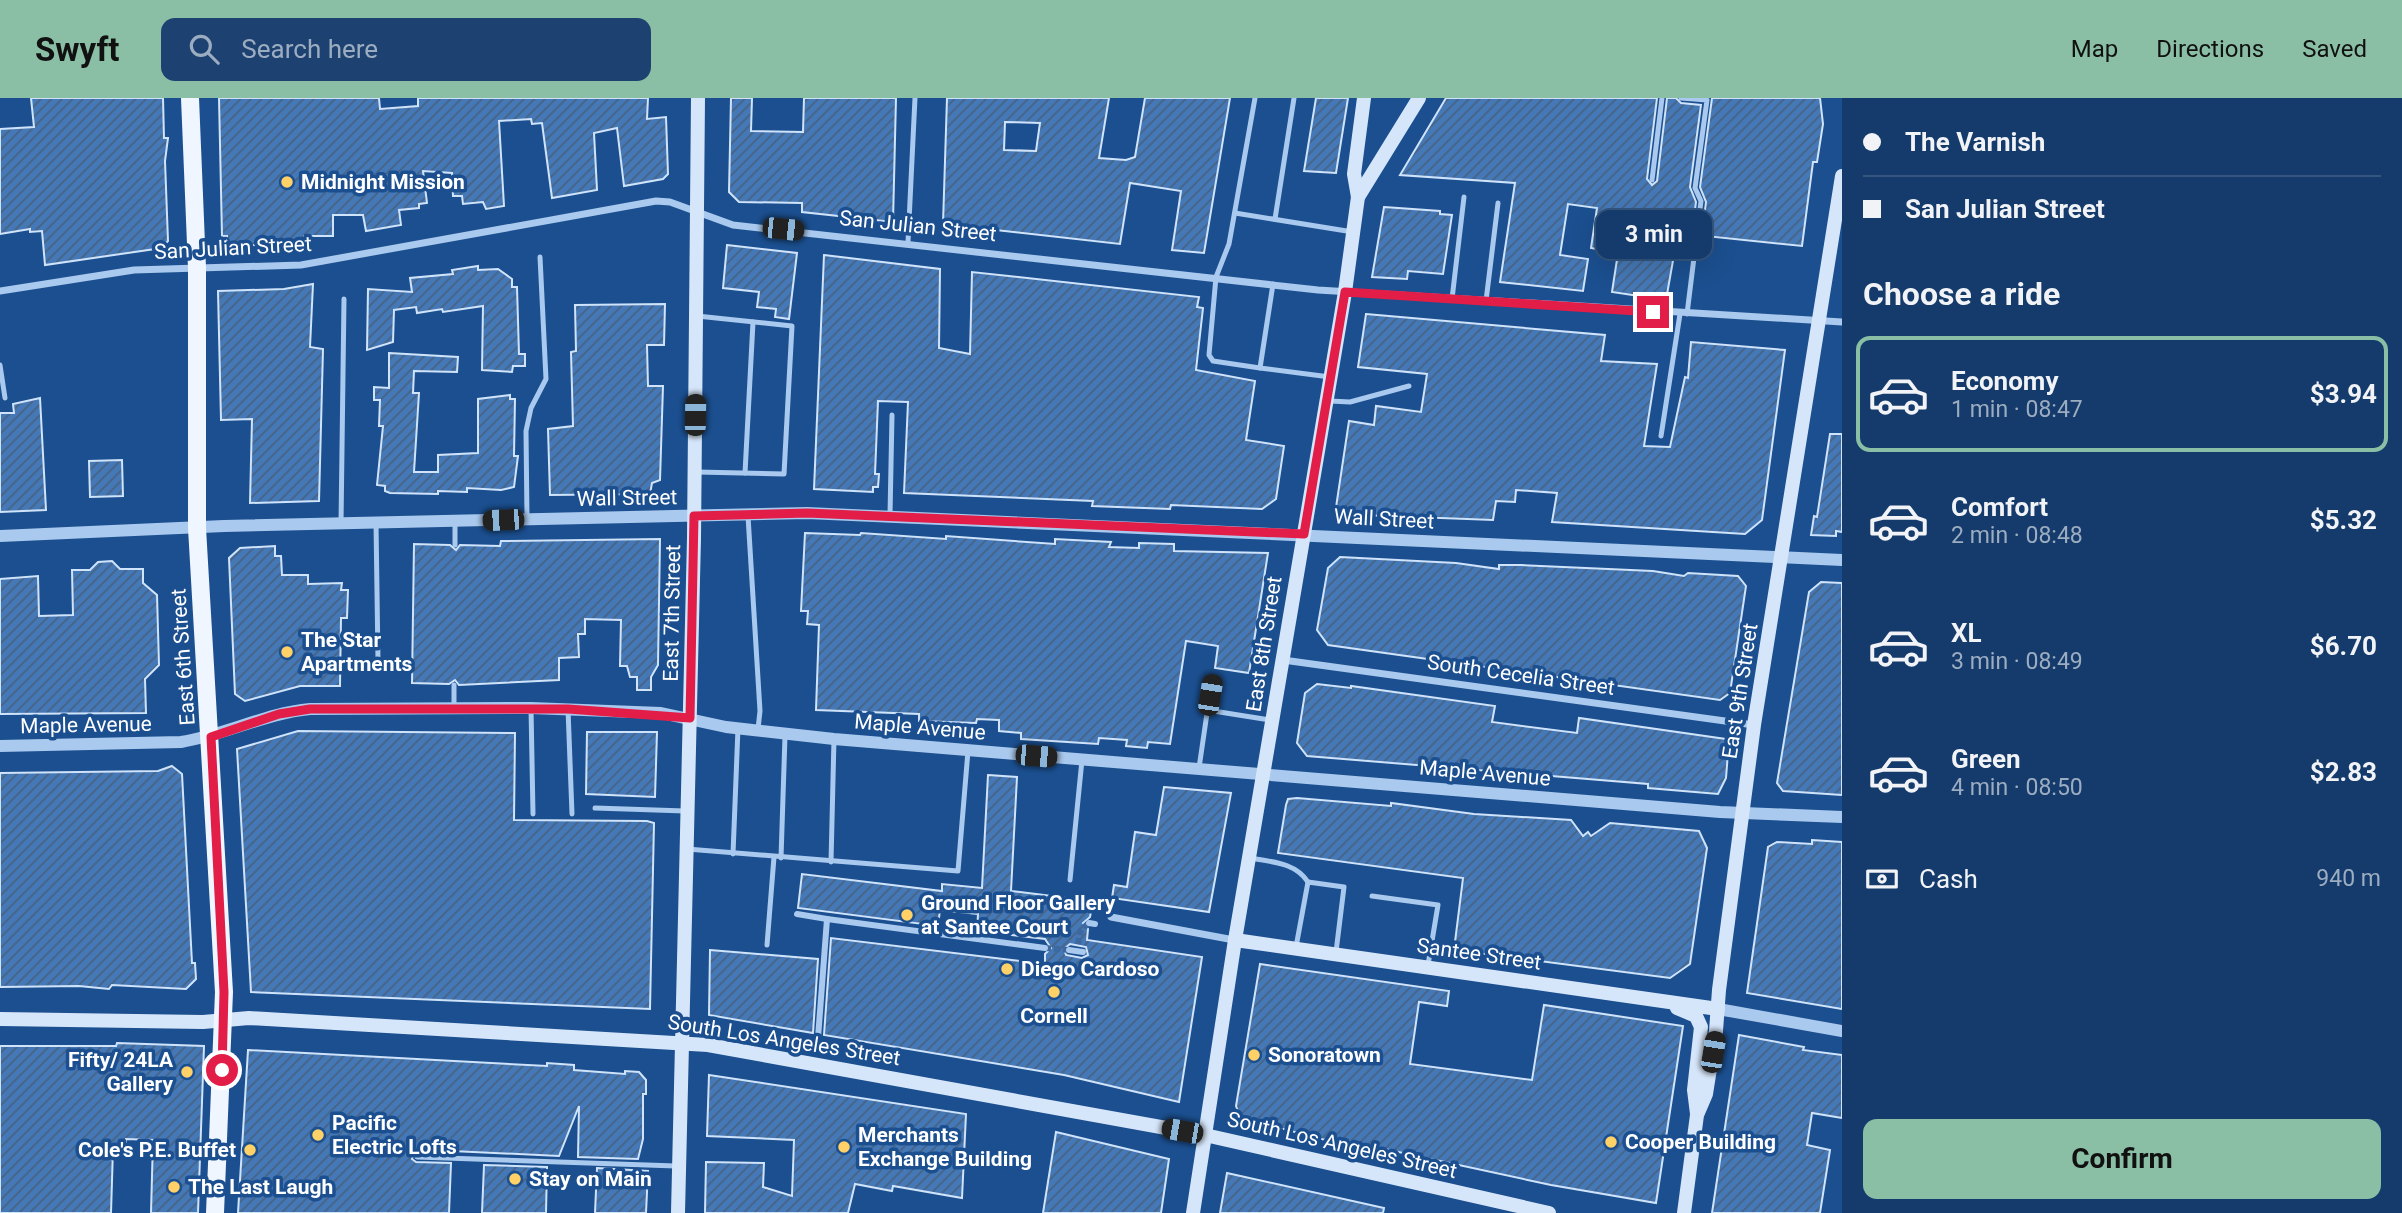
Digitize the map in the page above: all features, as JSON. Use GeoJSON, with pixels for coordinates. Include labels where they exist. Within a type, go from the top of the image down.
{"type":"FeatureCollection","features":[{"type":"Feature","properties":{"kind":"main road","name":"East 6th Street"},"geometry":{"type":"LineString","coordinates":[[190,98],[197,268],[197,528],[211,737],[225,1022],[215,1213]]}},
{"type":"Feature","properties":{"kind":"main road","name":"East 7th Street"},"geometry":{"type":"LineString","coordinates":[[678,1213],[694,516],[698,98]]}},
{"type":"Feature","properties":{"kind":"main road"},"geometry":{"type":"LineString","coordinates":[[1358,197],[1354,174],[1364,98]]}},
{"type":"Feature","properties":{"kind":"main road","name":"East 8th Street"},"geometry":{"type":"LineString","coordinates":[[1193,1213],[1235,940],[1345,292],[1358,197],[1419,98]]}},
{"type":"Feature","properties":{"kind":"main road","name":"East 9th Street"},"geometry":{"type":"LineString","coordinates":[[1684,1213],[1697,1115],[1706,1094],[1754,725],[1783,558],[1817,322],[1842,176]]}},
{"type":"Feature","properties":{"kind":"main road","name":"Santee Street"},"geometry":{"type":"LineString","coordinates":[[1235,940],[1654,1001],[1692,1003],[1718,1009]]}},
{"type":"Feature","properties":{"kind":"main road"},"geometry":{"type":"LineString","coordinates":[[1654,1001],[1691,1012],[1701,1027],[1694,1090],[1697,1115]]}},
{"type":"Feature","properties":{"kind":"main road","name":"South Los Angeles Street"},"geometry":{"type":"LineString","coordinates":[[0,1019],[225,1022],[249,1018],[681,1043],[1205,1135],[1549,1213]]}},
{"type":"Feature","properties":{"kind":"street","name":"San Julian Street"},"geometry":{"type":"LineString","coordinates":[[0,291],[107,272],[301,265],[656,201],[670,202],[733,225],[908,242],[1345,292],[1842,322]]}},
{"type":"Feature","properties":{"kind":"street","name":"Wall Street"},"geometry":{"type":"LineString","coordinates":[[0,536],[748,513],[1304,534],[1842,560]]}},
{"type":"Feature","properties":{"kind":"street","name":"South Cecelia Street"},"geometry":{"type":"LineString","coordinates":[[1283,660],[1754,725]]}},
{"type":"Feature","properties":{"kind":"street","name":"Maple Avenue"},"geometry":{"type":"LineString","coordinates":[[0,746],[181,742],[211,737],[295,710],[568,709],[690,718],[738,728],[968,751],[1742,812],[1842,817]]}},
{"type":"Feature","properties":{"kind":"street"},"geometry":{"type":"LineString","coordinates":[[797,914],[1045,948]]}},
{"type":"Feature","properties":{"kind":"street","name":"Santee Street"},"geometry":{"type":"LineString","coordinates":[[1111,917],[1235,940]]}},
{"type":"Feature","properties":{"kind":"street"},"geometry":{"type":"LineString","coordinates":[[818,1038],[827,919]]}},
{"type":"Feature","properties":{"kind":"street","name":"Santee Street"},"geometry":{"type":"LineString","coordinates":[[1718,1009],[1842,1031]]}},
{"type":"Feature","properties":{"kind":"lane"},"geometry":{"type":"LineString","coordinates":[[908,242],[915,98]]}},
{"type":"Feature","properties":{"kind":"lane"},"geometry":{"type":"LineString","coordinates":[[1255,98],[1229,244],[1216,277],[1209,355],[1213,361],[1330,377]]}},
{"type":"Feature","properties":{"kind":"lane"},"geometry":{"type":"LineString","coordinates":[[1275,219],[1294,98]]}},
{"type":"Feature","properties":{"kind":"lane"},"geometry":{"type":"LineString","coordinates":[[1652,180],[1662,98]]}},
{"type":"Feature","properties":{"kind":"lane"},"geometry":{"type":"LineString","coordinates":[[1661,436],[1684,314],[1701,201],[1695,188],[1707,100],[1681,98]]}},
{"type":"Feature","properties":{"kind":"lane"},"geometry":{"type":"LineString","coordinates":[[1452,299],[1464,197]]}},
{"type":"Feature","properties":{"kind":"lane"},"geometry":{"type":"LineString","coordinates":[[1486,301],[1498,203]]}},
{"type":"Feature","properties":{"kind":"lane"},"geometry":{"type":"LineString","coordinates":[[1235,213],[1353,232]]}},
{"type":"Feature","properties":{"kind":"lane"},"geometry":{"type":"LineString","coordinates":[[527,519],[526,431],[530,408],[547,379],[540,257]]}},
{"type":"Feature","properties":{"kind":"lane"},"geometry":{"type":"LineString","coordinates":[[1260,368],[1273,284]]}},
{"type":"Feature","properties":{"kind":"lane"},"geometry":{"type":"LineString","coordinates":[[341,524],[344,299]]}},
{"type":"Feature","properties":{"kind":"lane"},"geometry":{"type":"LineString","coordinates":[[694,472],[784,474],[792,327],[696,316]]}},
{"type":"Feature","properties":{"kind":"lane"},"geometry":{"type":"LineString","coordinates":[[745,473],[753,322]]}},
{"type":"Feature","properties":{"kind":"lane"},"geometry":{"type":"LineString","coordinates":[[0,365],[5,398]]}},
{"type":"Feature","properties":{"kind":"lane"},"geometry":{"type":"LineString","coordinates":[[1326,401],[1350,402],[1409,386]]}},
{"type":"Feature","properties":{"kind":"lane"},"geometry":{"type":"LineString","coordinates":[[890,518],[892,415]]}},
{"type":"Feature","properties":{"kind":"lane"},"geometry":{"type":"LineString","coordinates":[[748,513],[760,711],[758,729]]}},
{"type":"Feature","properties":{"kind":"lane"},"geometry":{"type":"LineString","coordinates":[[455,522],[455,545]]}},
{"type":"Feature","properties":{"kind":"lane"},"geometry":{"type":"LineString","coordinates":[[376,523],[378,661]]}},
{"type":"Feature","properties":{"kind":"lane"},"geometry":{"type":"LineString","coordinates":[[1199,768],[1212,679]]}},
{"type":"Feature","properties":{"kind":"lane"},"geometry":{"type":"LineString","coordinates":[[454,685],[454,708]]}},
{"type":"Feature","properties":{"kind":"lane"},"geometry":{"type":"LineString","coordinates":[[531,708],[533,814]]}},
{"type":"Feature","properties":{"kind":"lane"},"geometry":{"type":"LineString","coordinates":[[568,709],[572,814]]}},
{"type":"Feature","properties":{"kind":"lane"},"geometry":{"type":"LineString","coordinates":[[1207,710],[1273,720]]}},
{"type":"Feature","properties":{"kind":"lane"},"geometry":{"type":"LineString","coordinates":[[733,854],[738,728]]}},
{"type":"Feature","properties":{"kind":"lane"},"geometry":{"type":"LineString","coordinates":[[781,858],[785,733]]}},
{"type":"Feature","properties":{"kind":"lane"},"geometry":{"type":"LineString","coordinates":[[831,862],[834,739]]}},
{"type":"Feature","properties":{"kind":"lane"},"geometry":{"type":"LineString","coordinates":[[687,849],[958,871],[968,751]]}},
{"type":"Feature","properties":{"kind":"lane"},"geometry":{"type":"LineString","coordinates":[[1070,880],[1082,760]]}},
{"type":"Feature","properties":{"kind":"lane"},"geometry":{"type":"LineString","coordinates":[[595,808],[688,811]]}},
{"type":"Feature","properties":{"kind":"lane"},"geometry":{"type":"LineString","coordinates":[[767,945],[774,857]]}},
{"type":"Feature","properties":{"kind":"lane"},"geometry":{"type":"LineString","coordinates":[[1250,858],[1292,866],[1302,873],[1308,882],[1296,948]]}},
{"type":"Feature","properties":{"kind":"lane"},"geometry":{"type":"LineString","coordinates":[[1308,882],[1344,887],[1335,955]]}},
{"type":"Feature","properties":{"kind":"lane"},"geometry":{"type":"LineString","coordinates":[[1372,896],[1438,905],[1428,969]]}},
{"type":"Feature","properties":{"kind":"lane"},"geometry":{"type":"LineString","coordinates":[[417,1157],[679,1166]]}},
{"type":"Feature","properties":{"kind":"building"},"geometry":{"type":"Polygon","coordinates":[[[31,98],[163,98],[164,138],[168,138],[165,161],[168,241],[162,248],[45,265],[42,231],[30,232],[30,229],[0,234],[0,129],[34,127],[31,98]]]}},
{"type":"Feature","properties":{"kind":"building"},"geometry":{"type":"Polygon","coordinates":[[[219,98],[379,98],[380,109],[418,106],[418,98],[648,98],[647,119],[666,117],[668,174],[663,179],[624,186],[617,128],[594,133],[597,190],[552,198],[542,123],[532,124],[531,119],[499,121],[504,206],[486,209],[483,202],[463,204],[462,196],[453,196],[452,173],[423,171],[427,203],[419,204],[419,208],[399,210],[401,225],[366,231],[363,215],[333,215],[333,236],[304,236],[304,242],[239,246],[227,243],[227,236],[222,236],[219,98]]]}},
{"type":"Feature","properties":{"kind":"building"},"geometry":{"type":"Polygon","coordinates":[[[731,98],[752,98],[751,131],[803,132],[804,98],[896,98],[893,222],[802,212],[802,203],[739,202],[729,192],[731,98]]]}},
{"type":"Feature","properties":{"kind":"building"},"geometry":{"type":"Polygon","coordinates":[[[947,98],[1109,98],[1099,158],[1126,160],[1135,157],[1145,98],[1230,98],[1204,253],[1172,250],[1181,191],[1130,183],[1120,244],[943,224],[947,98]],[[1005,122],[1004,150],[1036,151],[1040,123],[1005,122]]]}},
{"type":"Feature","properties":{"kind":"building"},"geometry":{"type":"Polygon","coordinates":[[[1316,98],[1348,98],[1336,173],[1304,171],[1316,98]]]}},
{"type":"Feature","properties":{"kind":"building"},"geometry":{"type":"Polygon","coordinates":[[[1446,98],[1657,98],[1647,179],[1652,185],[1657,181],[1667,98],[1701,105],[1690,187],[1696,202],[1691,241],[1677,238],[1666,300],[1612,292],[1618,253],[1591,248],[1597,208],[1568,204],[1560,255],[1588,259],[1583,291],[1500,282],[1515,183],[1400,175],[1446,98]]]}},
{"type":"Feature","properties":{"kind":"building"},"geometry":{"type":"Polygon","coordinates":[[[1712,98],[1820,98],[1823,124],[1817,162],[1813,162],[1802,246],[1706,236],[1705,243],[1701,242],[1706,202],[1700,187],[1712,98]]]}},
{"type":"Feature","properties":{"kind":"building"},"geometry":{"type":"Polygon","coordinates":[[[1384,207],[1440,211],[1440,214],[1452,215],[1443,274],[1408,271],[1407,279],[1372,277],[1384,207]]]}},
{"type":"Feature","properties":{"kind":"building"},"geometry":{"type":"Polygon","coordinates":[[[727,245],[797,253],[789,319],[775,317],[776,309],[757,307],[759,292],[723,288],[727,245]]]}},
{"type":"Feature","properties":{"kind":"building"},"geometry":{"type":"Polygon","coordinates":[[[824,255],[940,269],[939,348],[970,354],[972,272],[1199,297],[1197,307],[1203,308],[1196,370],[1255,381],[1246,440],[1284,446],[1276,499],[1262,509],[1171,505],[1170,509],[1092,506],[1093,501],[904,493],[908,402],[878,401],[875,474],[879,474],[878,487],[873,487],[873,492],[814,489],[824,255]]]}},
{"type":"Feature","properties":{"kind":"building"},"geometry":{"type":"Polygon","coordinates":[[[478,266],[478,270],[498,269],[512,279],[512,287],[517,287],[519,354],[525,354],[525,366],[513,366],[512,372],[482,370],[483,306],[443,312],[442,309],[417,313],[416,307],[394,310],[393,342],[367,350],[368,289],[412,292],[410,278],[453,274],[452,270],[478,266]]]}},
{"type":"Feature","properties":{"kind":"building"},"geometry":{"type":"Polygon","coordinates":[[[313,284],[310,347],[323,349],[319,501],[250,503],[252,419],[221,420],[218,291],[284,289],[313,284]]]}},
{"type":"Feature","properties":{"kind":"building"},"geometry":{"type":"Polygon","coordinates":[[[665,304],[664,345],[647,345],[648,386],[663,386],[660,480],[652,483],[650,494],[550,495],[548,429],[573,426],[571,352],[576,351],[575,305],[665,304]]]}},
{"type":"Feature","properties":{"kind":"building"},"geometry":{"type":"Polygon","coordinates":[[[1366,314],[1605,335],[1601,361],[1657,364],[1644,446],[1670,447],[1685,377],[1688,378],[1691,342],[1785,350],[1762,520],[1745,534],[1552,522],[1557,493],[1516,490],[1515,502],[1496,501],[1493,520],[1335,514],[1349,421],[1374,425],[1376,406],[1421,412],[1427,374],[1358,367],[1366,314]]]}},
{"type":"Feature","properties":{"kind":"building"},"geometry":{"type":"Polygon","coordinates":[[[389,353],[458,357],[457,372],[414,371],[413,393],[419,393],[414,472],[438,472],[438,455],[478,453],[478,399],[510,395],[510,399],[515,399],[514,456],[518,456],[514,487],[501,490],[467,488],[467,492],[438,491],[438,494],[390,493],[385,491],[385,486],[377,485],[383,426],[379,426],[380,400],[374,400],[374,387],[389,388],[389,353]]]}},
{"type":"Feature","properties":{"kind":"building"},"geometry":{"type":"Polygon","coordinates":[[[40,398],[46,510],[0,512],[0,413],[14,413],[13,404],[40,398]]]}},
{"type":"Feature","properties":{"kind":"building"},"geometry":{"type":"Polygon","coordinates":[[[1830,434],[1842,434],[1842,532],[1836,531],[1836,536],[1811,535],[1814,516],[1817,517],[1830,434]]]}},
{"type":"Feature","properties":{"kind":"building"},"geometry":{"type":"Polygon","coordinates":[[[122,460],[123,496],[90,497],[89,461],[122,460]]]}},
{"type":"Feature","properties":{"kind":"building"},"geometry":{"type":"Polygon","coordinates":[[[805,533],[861,533],[946,539],[946,536],[1055,544],[1055,539],[1111,542],[1109,547],[1139,548],[1139,543],[1174,544],[1174,551],[1268,553],[1249,673],[1215,668],[1218,646],[1186,641],[1170,744],[1148,742],[1147,748],[1126,746],[1127,740],[1099,738],[1098,744],[1021,739],[1021,733],[999,731],[999,720],[977,719],[976,723],[919,721],[919,714],[816,710],[819,625],[807,624],[808,611],[801,611],[805,533]]]}},
{"type":"Feature","properties":{"kind":"building"},"geometry":{"type":"Polygon","coordinates":[[[660,539],[658,665],[651,677],[651,690],[637,690],[637,677],[630,677],[627,666],[620,666],[621,620],[585,619],[585,634],[578,634],[579,657],[559,658],[559,680],[459,685],[455,680],[449,684],[412,683],[414,544],[450,545],[456,550],[460,545],[500,546],[501,541],[660,539]]]}},
{"type":"Feature","properties":{"kind":"building","name":"The Star Apartments"},"geometry":{"type":"Polygon","coordinates":[[[275,546],[275,556],[281,556],[282,575],[308,575],[308,584],[342,583],[341,590],[348,590],[347,618],[341,618],[340,686],[300,686],[245,701],[235,694],[229,558],[240,548],[275,546]]]}},
{"type":"Feature","properties":{"kind":"building"},"geometry":{"type":"Polygon","coordinates":[[[1340,557],[1456,563],[1499,569],[1499,565],[1521,565],[1653,571],[1684,576],[1688,573],[1738,576],[1746,586],[1730,693],[1720,700],[1328,645],[1317,630],[1328,568],[1340,557]]]}},
{"type":"Feature","properties":{"kind":"building"},"geometry":{"type":"Polygon","coordinates":[[[112,561],[120,569],[143,569],[143,583],[157,595],[159,665],[145,679],[146,713],[0,714],[0,579],[38,576],[39,616],[73,615],[72,570],[90,570],[98,562],[112,561]]]}},
{"type":"Feature","properties":{"kind":"building"},"geometry":{"type":"Polygon","coordinates":[[[1821,582],[1842,583],[1842,795],[1783,791],[1777,783],[1809,592],[1821,582]]]}},
{"type":"Feature","properties":{"kind":"building"},"geometry":{"type":"Polygon","coordinates":[[[1317,684],[1351,686],[1495,706],[1492,722],[1577,733],[1579,718],[1726,739],[1729,740],[1726,778],[1718,794],[1648,788],[1648,784],[1307,756],[1297,743],[1305,693],[1317,684]]]}},
{"type":"Feature","properties":{"kind":"building"},"geometry":{"type":"Polygon","coordinates":[[[298,731],[515,733],[514,820],[654,823],[650,1009],[251,992],[237,749],[298,731]]]}},
{"type":"Feature","properties":{"kind":"building"},"geometry":{"type":"Polygon","coordinates":[[[587,732],[657,732],[655,797],[586,794],[587,732]]]}},
{"type":"Feature","properties":{"kind":"building"},"geometry":{"type":"Polygon","coordinates":[[[172,766],[182,774],[192,963],[195,963],[196,979],[186,989],[112,985],[109,989],[79,986],[0,987],[0,773],[158,771],[172,766]]]}},
{"type":"Feature","properties":{"kind":"building"},"geometry":{"type":"Polygon","coordinates":[[[988,775],[1017,777],[1011,891],[1093,901],[1090,917],[1083,923],[1088,929],[1087,940],[1202,957],[1179,1102],[1064,1075],[824,1035],[831,938],[1045,964],[1045,954],[1051,948],[1045,939],[977,931],[978,914],[940,910],[938,926],[798,908],[802,874],[942,891],[942,884],[982,888],[988,775]],[[1070,944],[1064,949],[1066,955],[1082,958],[1088,955],[1086,947],[1070,944]]]}},
{"type":"Feature","properties":{"kind":"building"},"geometry":{"type":"Polygon","coordinates":[[[1164,787],[1231,793],[1209,912],[1112,898],[1114,885],[1127,887],[1135,832],[1156,835],[1164,787]]]}},
{"type":"Feature","properties":{"kind":"building"},"geometry":{"type":"Polygon","coordinates":[[[1288,799],[1391,806],[1391,803],[1474,814],[1571,820],[1583,836],[1588,832],[1591,836],[1610,823],[1699,831],[1707,848],[1690,964],[1670,978],[1454,950],[1463,878],[1278,853],[1288,799]]]}},
{"type":"Feature","properties":{"kind":"building"},"geometry":{"type":"Polygon","coordinates":[[[1812,840],[1842,842],[1842,1009],[1747,993],[1768,847],[1777,842],[1812,844],[1812,840]]]}},
{"type":"Feature","properties":{"kind":"building"},"geometry":{"type":"Polygon","coordinates":[[[710,950],[818,959],[813,1033],[709,1015],[710,950]]]}},
{"type":"Feature","properties":{"kind":"building"},"geometry":{"type":"Polygon","coordinates":[[[1260,964],[1449,991],[1447,1006],[1419,1002],[1410,1064],[1532,1080],[1544,1005],[1683,1026],[1656,1203],[1551,1185],[1338,1139],[1337,1143],[1245,1119],[1236,1106],[1260,964]]]}},
{"type":"Feature","properties":{"kind":"building"},"geometry":{"type":"Polygon","coordinates":[[[1739,1035],[1804,1047],[1803,1050],[1842,1055],[1842,1118],[1812,1113],[1807,1145],[1830,1150],[1820,1213],[1712,1213],[1739,1035]]]}},
{"type":"Feature","properties":{"kind":"building"},"geometry":{"type":"Polygon","coordinates":[[[117,1043],[204,1046],[198,1213],[151,1213],[153,1140],[126,1139],[126,1149],[113,1148],[111,1213],[0,1213],[0,1046],[116,1046],[117,1043]]]}},
{"type":"Feature","properties":{"kind":"building"},"geometry":{"type":"Polygon","coordinates":[[[248,1050],[547,1066],[547,1063],[574,1065],[574,1070],[625,1074],[625,1071],[639,1072],[646,1080],[646,1094],[643,1094],[643,1139],[638,1159],[578,1157],[579,1106],[559,1156],[452,1151],[414,1153],[412,1159],[416,1162],[451,1163],[449,1213],[238,1213],[248,1050]]]}},
{"type":"Feature","properties":{"kind":"building"},"geometry":{"type":"Polygon","coordinates":[[[709,1075],[966,1114],[962,1198],[893,1186],[892,1191],[855,1184],[848,1213],[705,1213],[706,1162],[764,1163],[763,1187],[792,1196],[794,1140],[707,1136],[709,1075]]]}},
{"type":"Feature","properties":{"kind":"building"},"geometry":{"type":"Polygon","coordinates":[[[1056,1132],[1169,1159],[1161,1213],[1043,1213],[1056,1132]]]}},
{"type":"Feature","properties":{"kind":"building","name":"Stay on Main"},"geometry":{"type":"Polygon","coordinates":[[[484,1165],[547,1167],[546,1213],[482,1213],[484,1165]]]}},
{"type":"Feature","properties":{"kind":"building"},"geometry":{"type":"Polygon","coordinates":[[[597,1168],[648,1171],[646,1213],[595,1213],[597,1168]]]}},
{"type":"Feature","properties":{"kind":"building"},"geometry":{"type":"Polygon","coordinates":[[[1227,1173],[1384,1208],[1383,1213],[1220,1213],[1227,1173]]]}},
{"type":"Feature","properties":{"kind":"tunnel"},"geometry":{"type":"LineString","coordinates":[[1078,944],[1081,930],[1089,923]]}},
{"type":"Feature","properties":{"kind":"tunnel"},"geometry":{"type":"LineString","coordinates":[[1045,948],[1069,950]]}},
{"type":"Feature","properties":{"kind":"place","name":"Midnight Mission"},"geometry":{"type":"Point","coordinates":[287,182]}},
{"type":"Feature","properties":{"kind":"place","name":"The Star Apartments"},"geometry":{"type":"Point","coordinates":[287,652]}},
{"type":"Feature","properties":{"kind":"place","name":"Ground Floor Gallery at Santee Court"},"geometry":{"type":"Point","coordinates":[907,915]}},
{"type":"Feature","properties":{"kind":"place","name":"Diego Cardoso"},"geometry":{"type":"Point","coordinates":[1007,969]}},
{"type":"Feature","properties":{"kind":"place","name":"Cornell"},"geometry":{"type":"Point","coordinates":[1054,992]}},
{"type":"Feature","properties":{"kind":"place","name":"Sonoratown"},"geometry":{"type":"Point","coordinates":[1254,1055]}},
{"type":"Feature","properties":{"kind":"place","name":"Fifty/ 24LA Gallery"},"geometry":{"type":"Point","coordinates":[187,1072]}},
{"type":"Feature","properties":{"kind":"place","name":"Pacific Electric Lofts"},"geometry":{"type":"Point","coordinates":[318,1135]}},
{"type":"Feature","properties":{"kind":"place","name":"Cooper Building"},"geometry":{"type":"Point","coordinates":[1611,1142]}},
{"type":"Feature","properties":{"kind":"place","name":"Merchants Exchange Building"},"geometry":{"type":"Point","coordinates":[844,1147]}},
{"type":"Feature","properties":{"kind":"place","name":"Cole's P.E. Buffet"},"geometry":{"type":"Point","coordinates":[250,1150]}},
{"type":"Feature","properties":{"kind":"place","name":"Stay on Main"},"geometry":{"type":"Point","coordinates":[515,1179]}},
{"type":"Feature","properties":{"kind":"place","name":"The Last Laugh"},"geometry":{"type":"Point","coordinates":[174,1187]}},
{"type":"Feature","properties":{"kind":"route"},"geometry":{"type":"LineString","coordinates":[[222,1070],[225,1022],[211,737],[279,714],[310,709],[568,709],[661,713],[690,718],[694,516],[807,513],[1304,534],[1345,292],[1653,312]]}}]}
